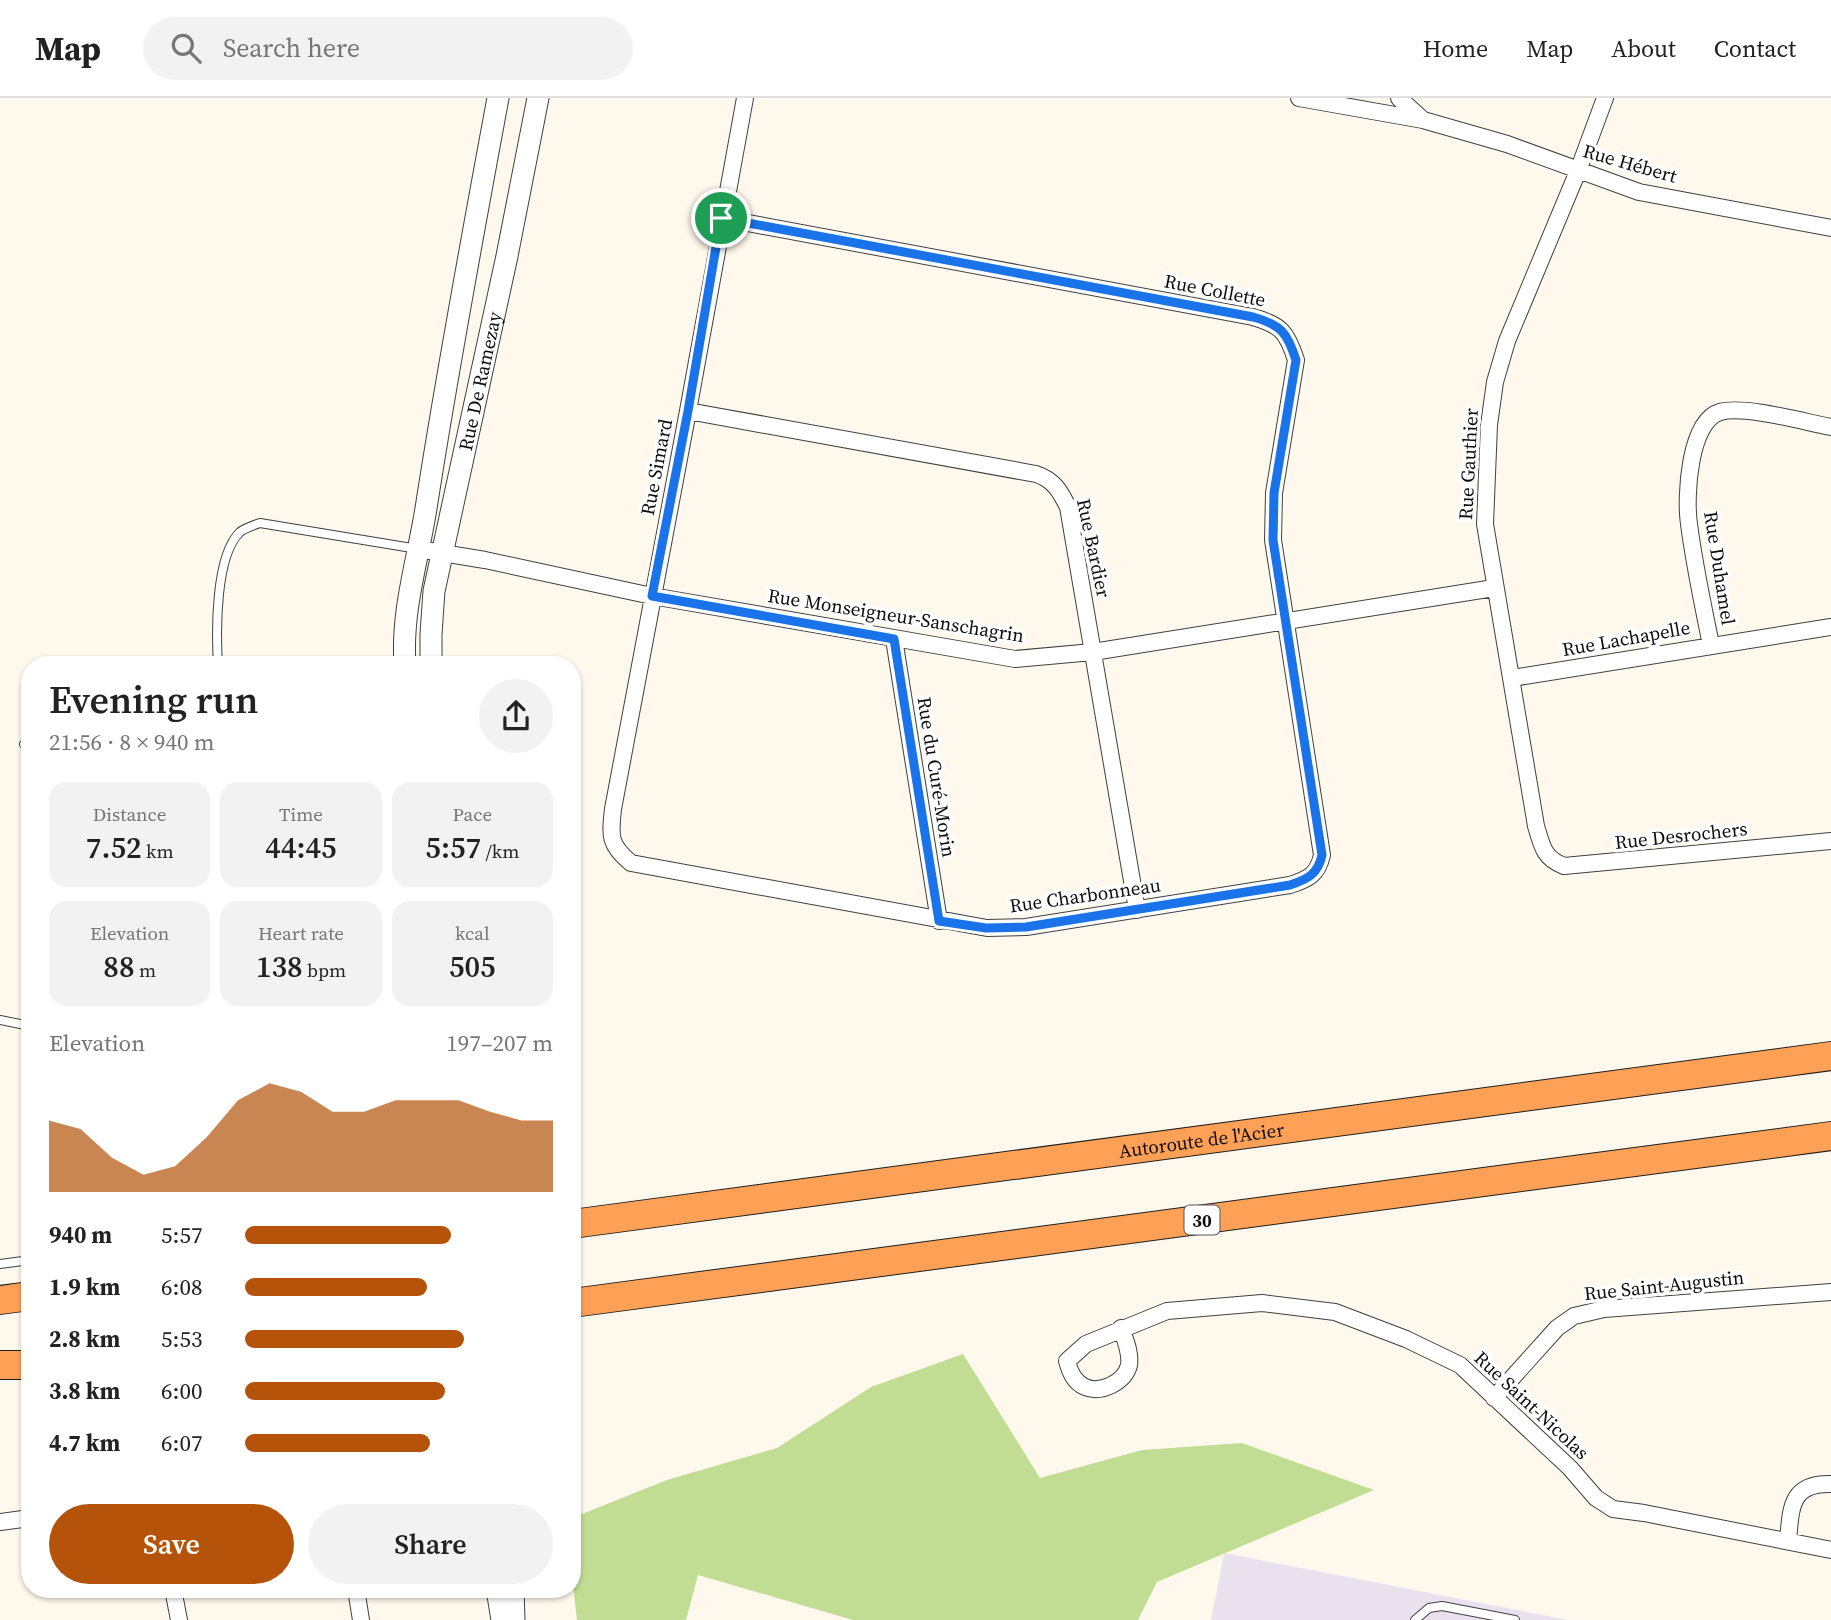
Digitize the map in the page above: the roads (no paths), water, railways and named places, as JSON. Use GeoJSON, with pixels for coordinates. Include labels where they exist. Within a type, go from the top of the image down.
{"type":"FeatureCollection","features":[{"type":"Feature","properties":{"kind":"highway","name":"Autoroute de l'Acier"},"geometry":{"type":"LineString","coordinates":[[581,1218],[1831,1056]]}},
{"type":"Feature","properties":{"kind":"highway","name":"30"},"geometry":{"type":"LineString","coordinates":[[581,1302],[1831,1136]]}},
{"type":"Feature","properties":{"kind":"highway"},"geometry":{"type":"LineString","coordinates":[[0,1300],[21,1297]]}},
{"type":"Feature","properties":{"kind":"highway"},"geometry":{"type":"LineString","coordinates":[[0,1365],[21,1365]]}},
{"type":"Feature","properties":{"kind":"street","name":"Rue De Ramezay"},"geometry":{"type":"LineString","coordinates":[[405,656],[407,605],[498,98]]}},
{"type":"Feature","properties":{"kind":"street","name":"Rue De Ramezay"},"geometry":{"type":"LineString","coordinates":[[431,656],[432,614],[443,553],[538,98]]}},
{"type":"Feature","properties":{"kind":"street","name":"Rue Simard"},"geometry":{"type":"LineString","coordinates":[[612,844],[610,831],[613,809],[745,98]]}},
{"type":"Feature","properties":{"kind":"street","name":"Rue Hébert"},"geometry":{"type":"LineString","coordinates":[[1299,98],[1423,120],[1507,144],[1639,192],[1831,228]]}},
{"type":"Feature","properties":{"kind":"street","name":"Rue Hébert"},"geometry":{"type":"LineString","coordinates":[[1399,98],[1423,120]]}},
{"type":"Feature","properties":{"kind":"street","name":"Rue Gauthier"},"geometry":{"type":"LineString","coordinates":[[1543,848],[1535,825],[1485,524],[1489,425],[1495,382],[1507,341],[1578,171],[1605,98]]}},
{"type":"Feature","properties":{"kind":"street","name":"Rue Collette"},"geometry":{"type":"LineString","coordinates":[[721,218],[1275,323],[1289,339],[1296,360],[1274,493],[1273,540],[1322,855],[1319,869]]}},
{"type":"Feature","properties":{"kind":"street"},"geometry":{"type":"LineString","coordinates":[[469,253],[507,256]]}},
{"type":"Feature","properties":{"kind":"street","name":"Rue Duhamel"},"geometry":{"type":"LineString","coordinates":[[1711,645],[1688,521],[1690,471],[1699,431],[1717,412],[1738,409],[1831,427]]}},
{"type":"Feature","properties":{"kind":"street","name":"Rue Bardier"},"geometry":{"type":"LineString","coordinates":[[688,411],[1036,474],[1049,479],[1060,491],[1068,508],[1137,910]]}},
{"type":"Feature","properties":{"kind":"street","name":"Rue Monseigneur-Sanschagrin"},"geometry":{"type":"LineString","coordinates":[[418,549],[652,596],[1015,659],[1093,652],[1494,588]]}},
{"type":"Feature","properties":{"kind":"street","name":"Rue Lachapelle"},"geometry":{"type":"LineString","coordinates":[[1512,678],[1831,627]]}},
{"type":"Feature","properties":{"kind":"street","name":"Rue du Curé-Morin"},"geometry":{"type":"LineString","coordinates":[[894,639],[939,921]]}},
{"type":"Feature","properties":{"kind":"street","name":"Rue Desrochers"},"geometry":{"type":"LineString","coordinates":[[1543,848],[1552,861],[1564,866],[1578,866],[1831,841]]}},
{"type":"Feature","properties":{"kind":"street","name":"Rue Charbonneau"},"geometry":{"type":"LineString","coordinates":[[612,844],[631,863],[986,928],[1026,927],[1290,885],[1308,879],[1319,869]]}},
{"type":"Feature","properties":{"kind":"street","name":"Rue Saint-Augustin"},"geometry":{"type":"LineString","coordinates":[[1494,1398],[1557,1328],[1574,1316],[1604,1309],[1831,1292]]}},
{"type":"Feature","properties":{"kind":"street","name":"Rue Saint-Nicolas"},"geometry":{"type":"LineString","coordinates":[[1121,1328],[1167,1311],[1219,1305],[1262,1303],[1335,1312],[1406,1339],[1460,1365],[1570,1468],[1596,1499],[1613,1509],[1831,1550]]}},
{"type":"Feature","properties":{"kind":"street"},"geometry":{"type":"LineString","coordinates":[[1787,1541],[1791,1508],[1797,1494],[1816,1484],[1831,1485]]}},
{"type":"Feature","properties":{"kind":"street"},"geometry":{"type":"LineString","coordinates":[[0,1522],[21,1519]]}},
{"type":"Feature","properties":{"kind":"street"},"geometry":{"type":"LineString","coordinates":[[175,1598],[179,1620]]}},
{"type":"Feature","properties":{"kind":"street"},"geometry":{"type":"LineString","coordinates":[[357,1598],[361,1620]]}},
{"type":"Feature","properties":{"kind":"street"},"geometry":{"type":"LineString","coordinates":[[498,1598],[502,1620]]}},
{"type":"Feature","properties":{"kind":"street"},"geometry":{"type":"LineString","coordinates":[[513,1598],[514,1620]]}},
{"type":"Feature","properties":{"kind":"lane"},"geometry":{"type":"LineString","coordinates":[[218,656],[217,620],[222,575],[231,545],[241,531],[260,523],[418,549]]}},
{"type":"Feature","properties":{"kind":"lane"},"geometry":{"type":"LineString","coordinates":[[0,1020],[21,1024]]}},
{"type":"Feature","properties":{"kind":"lane"},"geometry":{"type":"LineString","coordinates":[[0,1264],[21,1261]]}},
{"type":"Feature","properties":{"kind":"lane"},"geometry":{"type":"LineString","coordinates":[[1415,1620],[1429,1608],[1442,1606],[1515,1620]]}}]}
